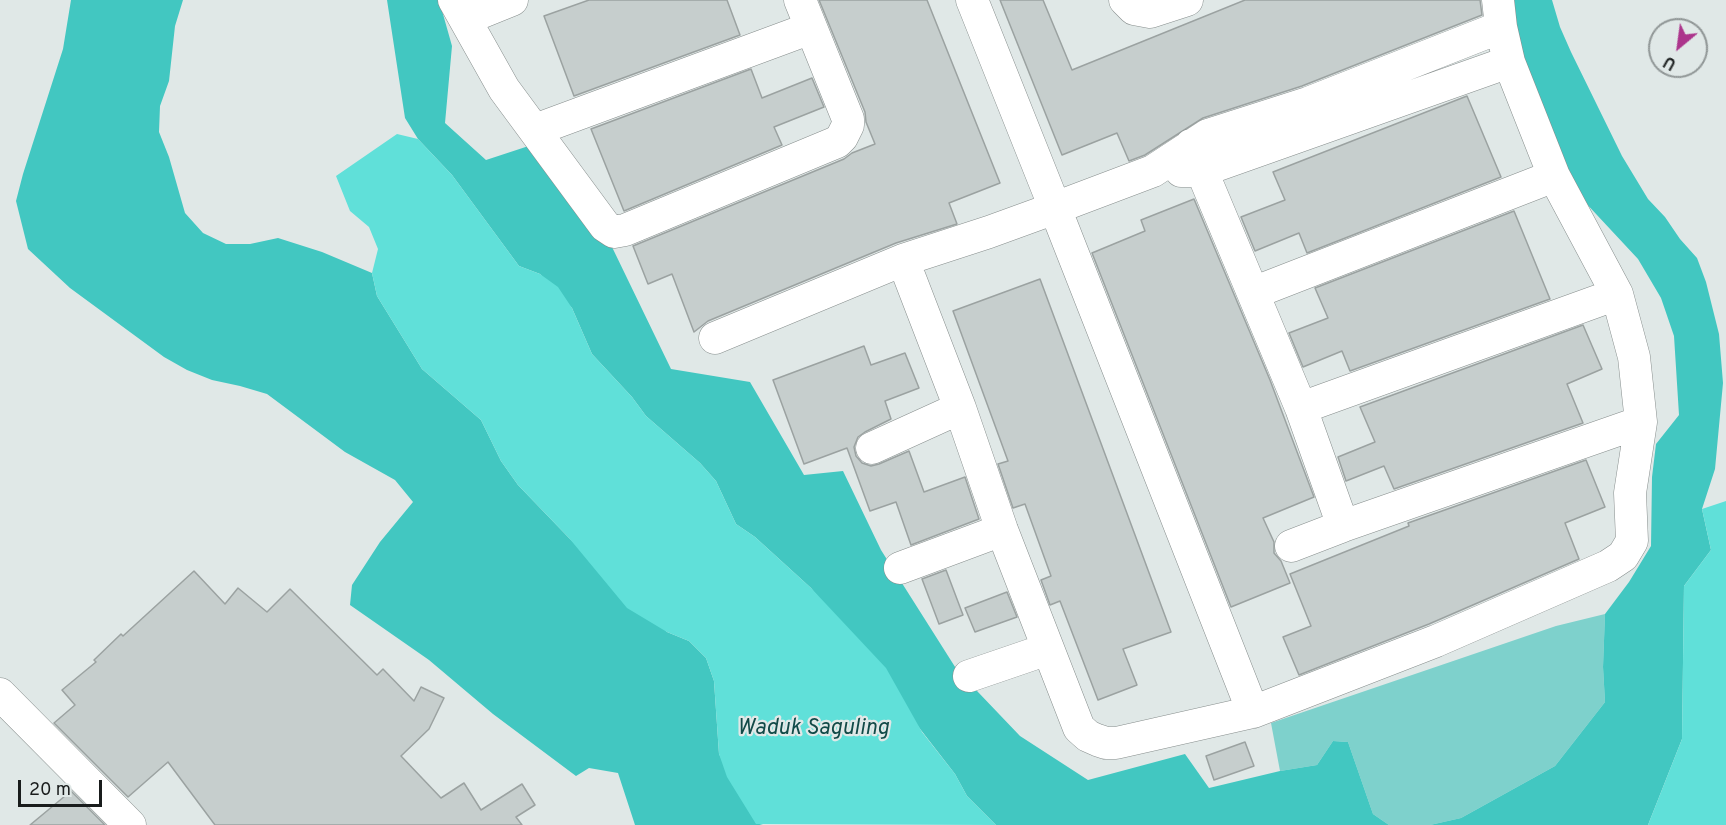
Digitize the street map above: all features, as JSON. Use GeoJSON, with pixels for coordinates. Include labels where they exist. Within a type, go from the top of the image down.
{"type":"FeatureCollection","features":[{"type":"Feature","properties":{"kind":"street"},"geometry":{"type":"LineString","coordinates":[[512,0],[460,10],[504,88],[605,226],[614,232],[625,230],[837,142],[848,125],[848,119],[805,14],[535,130]]}},
{"type":"Feature","properties":{"kind":"street"},"geometry":{"type":"LineString","coordinates":[[972,0],[1253,712]]}},
{"type":"Feature","properties":{"kind":"street"},"geometry":{"type":"LineString","coordinates":[[1125,0],[1134,9],[1150,12],[1187,0]]}},
{"type":"Feature","properties":{"kind":"street"},"geometry":{"type":"LineString","coordinates":[[903,260],[1048,649],[1079,728],[1088,736],[1106,743],[1116,743],[1253,712],[1436,641],[1608,566],[1623,556],[1632,540],[1630,493],[1641,422],[1634,357],[1617,294],[1554,176],[1509,62],[1499,14],[1308,103],[1208,135],[1196,158]]}},
{"type":"Feature","properties":{"kind":"street"},"geometry":{"type":"LineString","coordinates":[[716,338],[903,260],[989,232],[1153,171],[1509,62]]}},
{"type":"Feature","properties":{"kind":"street"},"geometry":{"type":"LineString","coordinates":[[1196,158],[1301,408],[1343,526]]}},
{"type":"Feature","properties":{"kind":"street"},"geometry":{"type":"LineString","coordinates":[[1253,293],[1554,176]]}},
{"type":"Feature","properties":{"kind":"street"},"geometry":{"type":"LineString","coordinates":[[1301,408],[1617,294]]}},
{"type":"Feature","properties":{"kind":"street"},"geometry":{"type":"LineString","coordinates":[[872,448],[960,408]]}},
{"type":"Feature","properties":{"kind":"street"},"geometry":{"type":"LineString","coordinates":[[1291,546],[1641,422]]}},
{"type":"Feature","properties":{"kind":"street"},"geometry":{"type":"LineString","coordinates":[[900,568],[1002,530]]}},
{"type":"Feature","properties":{"kind":"street"},"geometry":{"type":"LineString","coordinates":[[969,676],[1048,649]]}},
{"type":"Feature","properties":{"kind":"street"},"geometry":{"type":"LineString","coordinates":[[0,694],[130,825]]}},
{"type":"Feature","properties":{"kind":"shaded area"},"geometry":{"type":"Polygon","coordinates":[[[71,0],[183,0],[175,26],[169,81],[160,106],[159,132],[169,157],[185,213],[203,233],[226,244],[250,244],[278,238],[322,252],[372,273],[377,296],[422,369],[481,420],[501,461],[518,485],[569,538],[667,632],[689,641],[706,658],[714,681],[719,754],[756,823],[763,825],[635,825],[618,773],[589,768],[576,776],[493,714],[429,660],[350,605],[352,585],[380,542],[413,502],[395,480],[345,452],[267,394],[212,380],[164,357],[70,288],[28,249],[16,201],[63,49],[71,0]]]}},
{"type":"Feature","properties":{"kind":"shaded area"},"geometry":{"type":"Polygon","coordinates":[[[387,0],[439,0],[452,46],[445,123],[486,160],[550,139],[582,216],[612,247],[671,369],[750,382],[804,475],[843,471],[881,550],[957,670],[1020,736],[1088,780],[1185,754],[1209,788],[1280,771],[1317,765],[1333,741],[1348,742],[1373,814],[1389,825],[996,825],[967,796],[955,774],[811,588],[755,537],[736,524],[716,481],[700,463],[646,416],[632,397],[592,354],[572,308],[540,274],[519,266],[452,175],[418,139],[405,118],[387,0]]]}},
{"type":"Feature","properties":{"kind":"shaded area"},"geometry":{"type":"Polygon","coordinates":[[[1500,0],[1552,0],[1571,52],[1622,156],[1648,199],[1697,258],[1706,282],[1719,334],[1723,383],[1715,469],[1702,509],[1711,550],[1684,586],[1682,739],[1648,825],[1430,825],[1461,818],[1555,766],[1605,702],[1603,667],[1605,614],[1629,582],[1651,546],[1652,477],[1656,444],[1679,415],[1674,336],[1661,298],[1638,259],[1583,200],[1510,84],[1500,0]]]}},
{"type":"Feature","properties":{"kind":"shaded area"},"geometry":{"type":"Polygon","coordinates":[[[1605,614],[1603,667],[1605,702],[1555,766],[1461,818],[1430,825],[1389,825],[1373,814],[1348,742],[1333,741],[1317,765],[1280,771],[1271,723],[1556,626],[1605,614]]]}},
{"type":"Feature","properties":{"kind":"water","name":"Waduk Saguling"},"geometry":{"type":"Polygon","coordinates":[[[397,134],[418,139],[452,175],[519,266],[540,274],[558,287],[572,308],[592,354],[632,397],[646,416],[700,463],[716,481],[736,524],[755,537],[811,588],[886,668],[922,732],[955,774],[967,796],[996,825],[756,824],[727,777],[719,754],[714,681],[706,658],[689,641],[667,632],[627,608],[569,538],[518,485],[501,461],[481,420],[422,369],[377,296],[372,273],[378,249],[369,227],[350,211],[336,176],[397,134]]]}},
{"type":"Feature","properties":{"kind":"water"},"geometry":{"type":"Polygon","coordinates":[[[1726,501],[1726,825],[1648,825],[1682,739],[1684,586],[1711,550],[1702,509],[1726,501]]]}},
{"type":"Feature","properties":{"kind":"building"},"geometry":{"type":"Polygon","coordinates":[[[589,0],[727,0],[740,35],[574,96],[544,16],[589,0]]]}},
{"type":"Feature","properties":{"kind":"building"},"geometry":{"type":"Polygon","coordinates":[[[819,0],[927,0],[1000,183],[949,203],[957,224],[896,243],[708,321],[694,332],[672,274],[648,284],[633,246],[875,144],[866,122],[865,112],[819,0]]]}},
{"type":"Feature","properties":{"kind":"building"},"geometry":{"type":"Polygon","coordinates":[[[1000,0],[1043,0],[1072,70],[1245,0],[1480,0],[1482,15],[1302,86],[1203,118],[1145,155],[1129,161],[1117,133],[1062,155],[1000,0]]]}},
{"type":"Feature","properties":{"kind":"building"},"geometry":{"type":"Polygon","coordinates":[[[751,69],[762,98],[812,78],[824,107],[774,127],[782,145],[624,211],[591,129],[751,69]]]}},
{"type":"Feature","properties":{"kind":"building"},"geometry":{"type":"Polygon","coordinates":[[[1467,96],[1501,177],[1307,253],[1299,233],[1255,251],[1241,217],[1285,200],[1273,172],[1467,96]]]}},
{"type":"Feature","properties":{"kind":"building"},"geometry":{"type":"Polygon","coordinates":[[[1194,199],[1270,380],[1314,497],[1263,518],[1274,542],[1274,553],[1281,561],[1290,583],[1231,607],[1092,253],[1145,231],[1141,220],[1194,199]]]}},
{"type":"Feature","properties":{"kind":"building"},"geometry":{"type":"Polygon","coordinates":[[[1514,211],[1550,299],[1350,371],[1342,351],[1303,367],[1289,333],[1328,318],[1315,288],[1514,211]]]}},
{"type":"Feature","properties":{"kind":"building"},"geometry":{"type":"Polygon","coordinates":[[[1040,279],[1171,632],[1123,649],[1137,685],[1098,700],[1060,601],[1050,605],[1041,580],[1051,576],[1025,504],[1013,508],[998,464],[1008,461],[953,311],[1040,279]]]}},
{"type":"Feature","properties":{"kind":"building"},"geometry":{"type":"Polygon","coordinates":[[[1583,325],[1602,369],[1567,384],[1583,423],[1394,489],[1384,466],[1346,481],[1338,457],[1375,442],[1360,407],[1583,325]]]}},
{"type":"Feature","properties":{"kind":"building"},"geometry":{"type":"Polygon","coordinates":[[[864,346],[871,365],[905,353],[919,388],[885,401],[891,419],[858,437],[854,447],[856,456],[862,463],[871,466],[909,451],[924,492],[965,477],[979,519],[911,545],[896,502],[870,511],[847,448],[804,464],[773,380],[864,346]]]}},
{"type":"Feature","properties":{"kind":"building"},"geometry":{"type":"Polygon","coordinates":[[[1586,460],[1605,507],[1565,523],[1579,559],[1429,624],[1299,675],[1283,637],[1311,626],[1290,574],[1409,526],[1408,523],[1586,460]]]}},
{"type":"Feature","properties":{"kind":"building"},"geometry":{"type":"Polygon","coordinates":[[[946,570],[963,615],[939,624],[922,579],[946,570]]]}},
{"type":"Feature","properties":{"kind":"building"},"geometry":{"type":"Polygon","coordinates":[[[194,571],[225,604],[238,588],[267,612],[290,589],[377,675],[383,669],[414,701],[421,687],[444,698],[429,729],[401,756],[441,798],[464,783],[481,810],[522,784],[535,805],[516,817],[522,825],[215,825],[168,762],[128,797],[54,723],[75,705],[62,690],[96,662],[94,660],[121,634],[123,636],[194,571]]]}},
{"type":"Feature","properties":{"kind":"building"},"geometry":{"type":"Polygon","coordinates":[[[1007,592],[1017,617],[975,632],[965,608],[1007,592]]]}},
{"type":"Feature","properties":{"kind":"building"},"geometry":{"type":"Polygon","coordinates":[[[1245,742],[1254,766],[1214,780],[1206,756],[1245,742]]]}},
{"type":"Feature","properties":{"kind":"building"},"geometry":{"type":"Polygon","coordinates":[[[71,791],[105,825],[30,825],[71,791]]]}}]}
